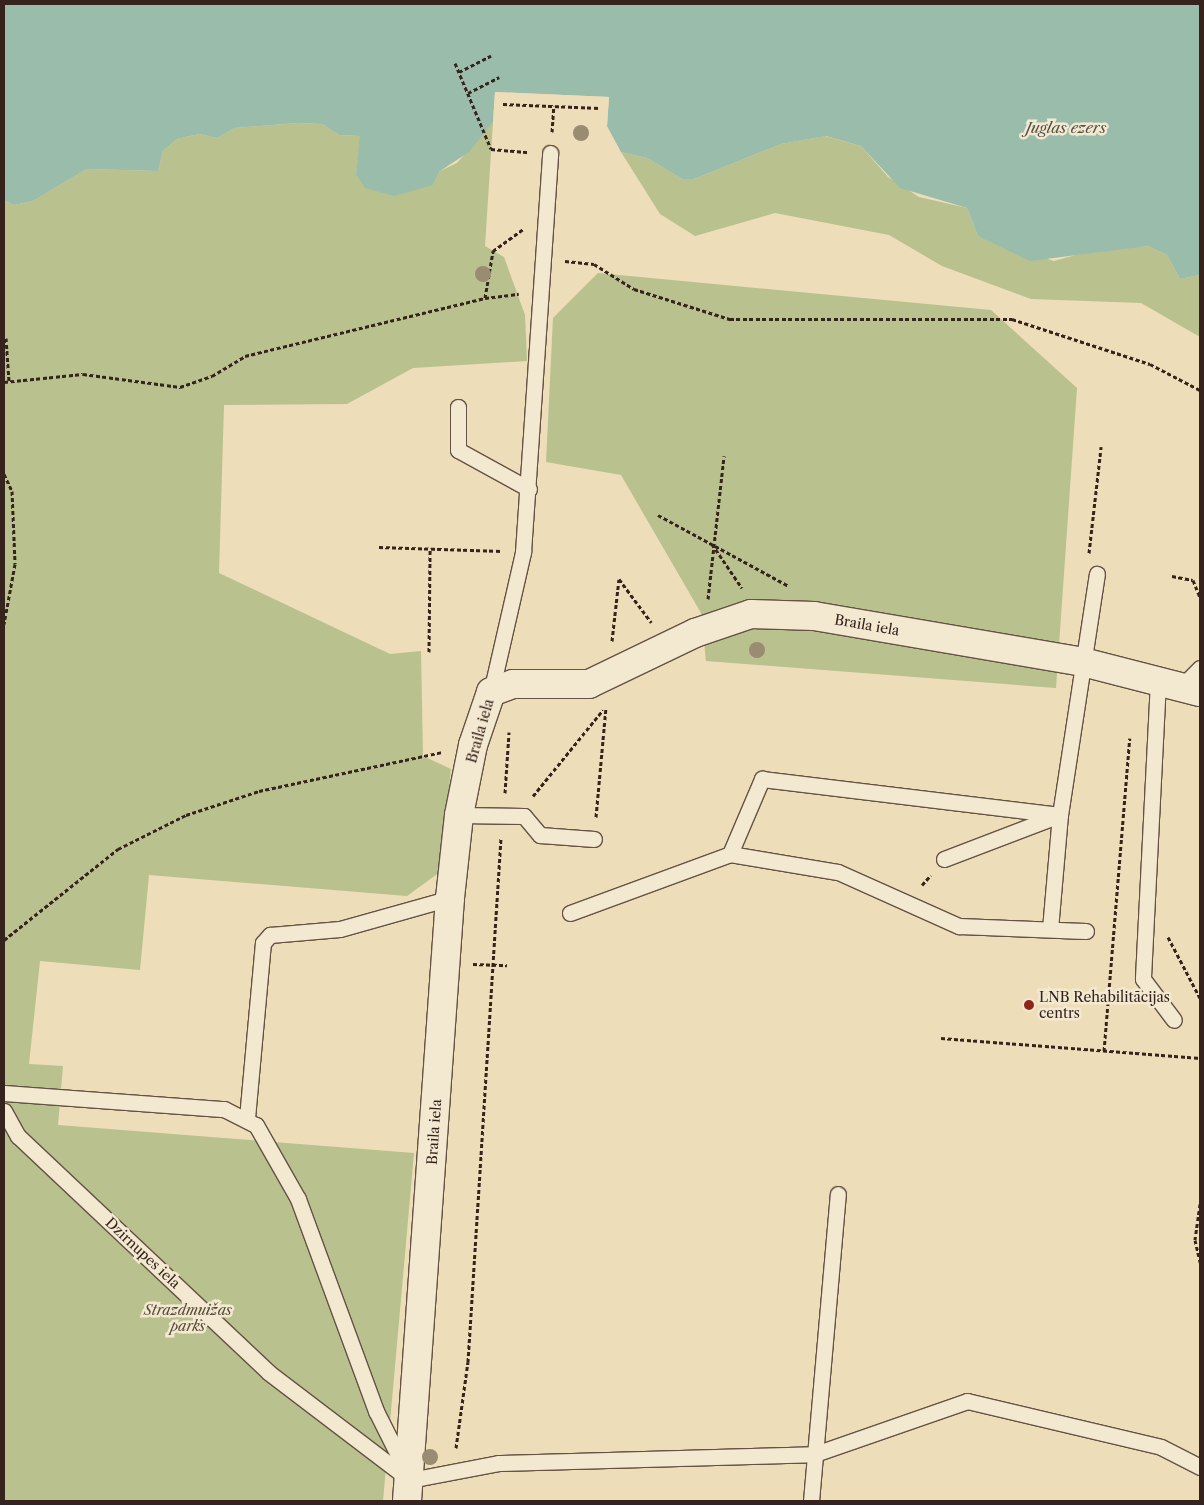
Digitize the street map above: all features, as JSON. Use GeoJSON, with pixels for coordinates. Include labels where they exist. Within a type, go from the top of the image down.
{"type":"FeatureCollection","features":[{"type":"Feature","properties":{"kind":"street","name":"Braila iela"},"geometry":{"type":"LineString","coordinates":[[408,1490],[445,963],[459,815],[474,745],[502,688],[570,687],[609,678],[695,633],[751,614],[814,616],[1083,662],[1180,687]]}},
{"type":"Feature","properties":{"kind":"lane"},"geometry":{"type":"LineString","coordinates":[[502,688],[523,552],[529,489],[537,294],[550,153]]}},
{"type":"Feature","properties":{"kind":"lane"},"geometry":{"type":"LineString","coordinates":[[458,407],[458,450],[529,489]]}},
{"type":"Feature","properties":{"kind":"lane"},"geometry":{"type":"LineString","coordinates":[[1050,929],[1060,815],[1097,574]]}},
{"type":"Feature","properties":{"kind":"lane"},"geometry":{"type":"LineString","coordinates":[[1174,1020],[1143,979],[1180,687],[1200,668]]}},
{"type":"Feature","properties":{"kind":"lane"},"geometry":{"type":"LineString","coordinates":[[730,854],[762,779],[1060,815]]}},
{"type":"Feature","properties":{"kind":"lane"},"geometry":{"type":"LineString","coordinates":[[459,815],[524,816],[540,835],[594,839]]}},
{"type":"Feature","properties":{"kind":"lane"},"geometry":{"type":"LineString","coordinates":[[944,859],[1060,815]]}},
{"type":"Feature","properties":{"kind":"lane"},"geometry":{"type":"LineString","coordinates":[[570,913],[730,854],[838,872],[959,926],[1086,931]]}},
{"type":"Feature","properties":{"kind":"lane"},"geometry":{"type":"LineString","coordinates":[[247,1118],[263,943],[270,935],[340,929],[450,898]]}},
{"type":"Feature","properties":{"kind":"lane"},"geometry":{"type":"LineString","coordinates":[[4,1093],[224,1109],[247,1118],[272,1145],[298,1199],[376,1410],[408,1490],[456,1471],[499,1463],[815,1454],[967,1400],[1162,1447],[1200,1467]]}},
{"type":"Feature","properties":{"kind":"lane","name":"Dzirnupes iela"},"geometry":{"type":"LineString","coordinates":[[4,1111],[18,1136],[268,1372],[408,1490]]}},
{"type":"Feature","properties":{"kind":"lane"},"geometry":{"type":"LineString","coordinates":[[811,1501],[838,1194]]}},
{"type":"Feature","properties":{"kind":"path"},"geometry":{"type":"LineString","coordinates":[[458,72],[491,56]]}},
{"type":"Feature","properties":{"kind":"path"},"geometry":{"type":"LineString","coordinates":[[455,63],[491,149],[550,153]]}},
{"type":"Feature","properties":{"kind":"path"},"geometry":{"type":"LineString","coordinates":[[468,93],[499,77]]}},
{"type":"Feature","properties":{"kind":"path"},"geometry":{"type":"LineString","coordinates":[[503,104],[600,108]]}},
{"type":"Feature","properties":{"kind":"path"},"geometry":{"type":"LineString","coordinates":[[552,126],[554,106]]}},
{"type":"Feature","properties":{"kind":"path"},"geometry":{"type":"LineString","coordinates":[[485,298],[493,251],[544,214]]}},
{"type":"Feature","properties":{"kind":"path"},"geometry":{"type":"LineString","coordinates":[[540,260],[594,264],[634,289],[730,319],[1012,319],[1150,364],[1200,390]]}},
{"type":"Feature","properties":{"kind":"path"},"geometry":{"type":"LineString","coordinates":[[4,382],[83,374],[180,388],[212,376],[245,356],[485,298],[537,294]]}},
{"type":"Feature","properties":{"kind":"path"},"geometry":{"type":"LineString","coordinates":[[6,338],[10,381]]}},
{"type":"Feature","properties":{"kind":"path"},"geometry":{"type":"LineString","coordinates":[[1097,574],[1088,557],[1101,447]]}},
{"type":"Feature","properties":{"kind":"path"},"geometry":{"type":"LineString","coordinates":[[707,606],[711,544],[724,456]]}},
{"type":"Feature","properties":{"kind":"path"},"geometry":{"type":"LineString","coordinates":[[4,474],[12,491],[14,564],[4,624]]}},
{"type":"Feature","properties":{"kind":"path"},"geometry":{"type":"LineString","coordinates":[[658,515],[793,588]]}},
{"type":"Feature","properties":{"kind":"path"},"geometry":{"type":"LineString","coordinates":[[711,544],[747,595]]}},
{"type":"Feature","properties":{"kind":"path"},"geometry":{"type":"LineString","coordinates":[[379,546],[523,552]]}},
{"type":"Feature","properties":{"kind":"path"},"geometry":{"type":"LineString","coordinates":[[429,652],[430,548]]}},
{"type":"Feature","properties":{"kind":"path"},"geometry":{"type":"LineString","coordinates":[[1172,576],[1193,580],[1200,597]]}},
{"type":"Feature","properties":{"kind":"path"},"geometry":{"type":"LineString","coordinates":[[594,839],[619,579],[657,630]]}},
{"type":"Feature","properties":{"kind":"path"},"geometry":{"type":"LineString","coordinates":[[456,1471],[459,1404],[468,1362],[490,964],[503,816],[502,688]]}},
{"type":"Feature","properties":{"kind":"path"},"geometry":{"type":"LineString","coordinates":[[524,816],[525,807],[606,705]]}},
{"type":"Feature","properties":{"kind":"path"},"geometry":{"type":"LineString","coordinates":[[1104,1051],[1131,731]]}},
{"type":"Feature","properties":{"kind":"path"},"geometry":{"type":"LineString","coordinates":[[4,940],[118,849],[186,815],[259,791],[474,745]]}},
{"type":"Feature","properties":{"kind":"path"},"geometry":{"type":"LineString","coordinates":[[907,903],[944,859]]}},
{"type":"Feature","properties":{"kind":"path"},"geometry":{"type":"LineString","coordinates":[[445,963],[508,965]]}},
{"type":"Feature","properties":{"kind":"path"},"geometry":{"type":"LineString","coordinates":[[941,1038],[1200,1058]]}},
{"type":"Feature","properties":{"kind":"path"},"geometry":{"type":"LineString","coordinates":[[1200,1204],[1195,1240],[1200,1262]]}},
{"type":"Feature","properties":{"kind":"green space","name":"Strazdmuižas parks"},"geometry":{"type":"Polygon","coordinates":[[[493,122],[485,246],[504,257],[525,315],[527,361],[413,368],[347,404],[224,405],[219,573],[390,654],[421,651],[423,756],[451,769],[440,872],[407,896],[149,875],[140,970],[40,961],[29,1064],[63,1066],[58,1125],[414,1153],[383,1501],[4,1501],[4,200],[14,205],[33,201],[87,169],[158,171],[163,151],[177,139],[199,134],[217,138],[235,128],[298,123],[322,124],[339,135],[361,136],[356,174],[433,185],[440,171],[457,163],[493,122]]]}},
{"type":"Feature","properties":{"kind":"green space"},"geometry":{"type":"Polygon","coordinates":[[[825,136],[861,146],[888,177],[919,197],[967,208],[978,236],[1054,261],[1094,250],[1148,246],[1167,255],[1180,279],[1200,275],[1200,337],[1141,303],[1031,299],[942,266],[889,235],[775,213],[695,236],[660,214],[621,152],[647,158],[682,179],[694,179],[781,144],[825,136]]]}},
{"type":"Feature","properties":{"kind":"green space"},"geometry":{"type":"Polygon","coordinates":[[[598,273],[991,310],[1077,388],[1056,688],[706,661],[701,613],[621,475],[546,462],[553,318],[598,273]]]}},
{"type":"Feature","properties":{"kind":"water","name":"Juglas ezers"},"geometry":{"type":"Polygon","coordinates":[[[4,4],[1200,4],[1200,275],[1180,279],[1167,255],[1148,246],[1030,261],[978,236],[967,208],[900,188],[861,146],[826,136],[781,144],[694,179],[682,179],[647,158],[621,152],[607,126],[609,97],[495,92],[493,122],[469,152],[440,171],[433,185],[394,196],[365,188],[356,174],[360,136],[339,135],[322,124],[298,123],[235,128],[217,138],[199,134],[177,139],[163,151],[158,171],[87,169],[33,201],[14,205],[4,200],[4,4]]]}},
{"type":"Feature","properties":{"kind":"pier"},"geometry":{"type":"Polygon","coordinates":[[[495,92],[609,97],[607,126],[607,99],[497,95],[493,122],[495,92]]]}},
{"type":"Feature","properties":{"kind":"place","name":"LNB Rehabilitācijas centrs"},"geometry":{"type":"Point","coordinates":[1029,1005]}}]}
